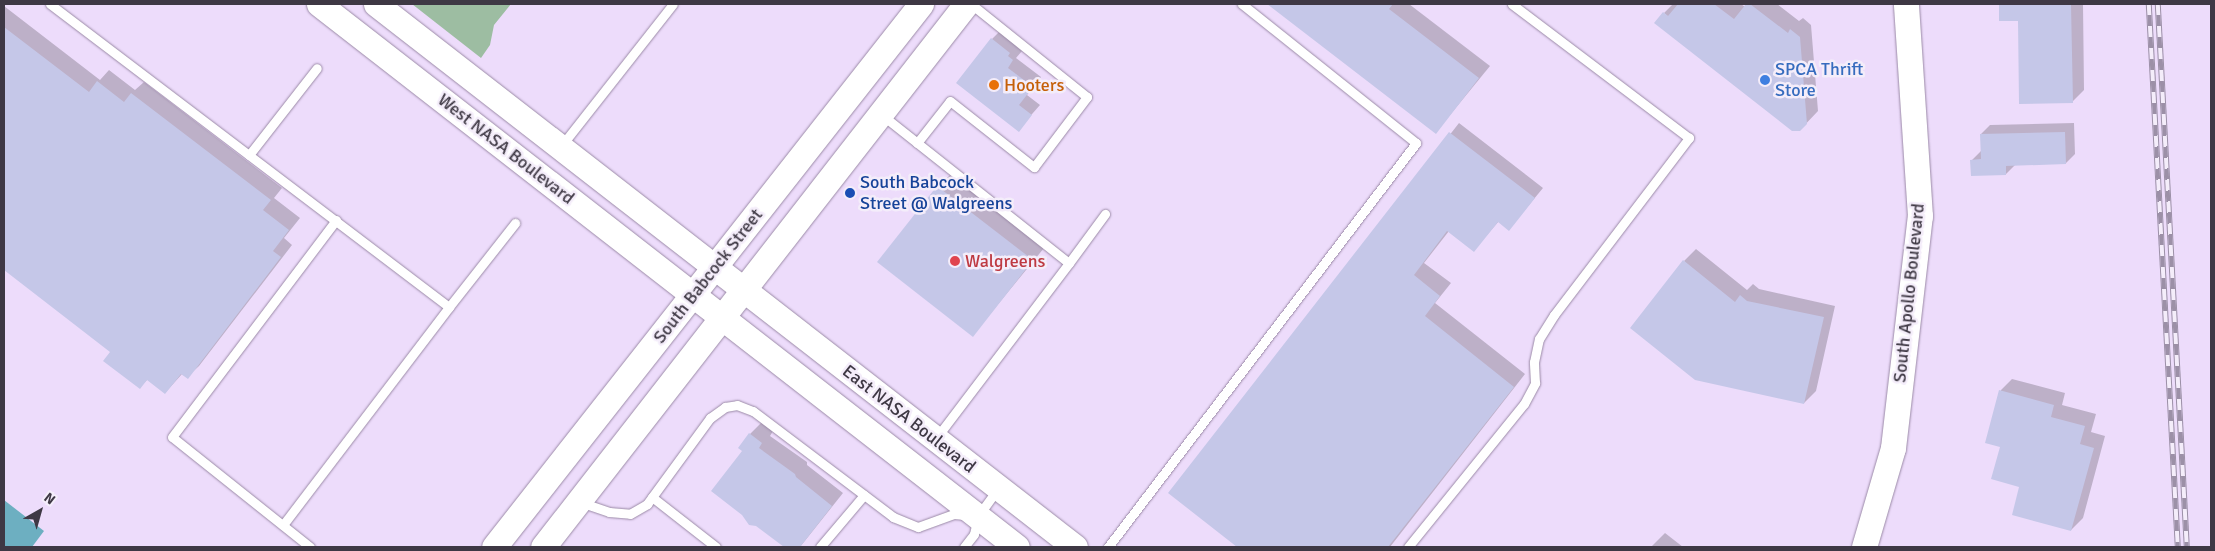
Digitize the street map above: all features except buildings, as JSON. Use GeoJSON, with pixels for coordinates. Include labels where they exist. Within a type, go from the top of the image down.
{"type":"FeatureCollection","features":[{"type":"Feature","properties":{"kind":"main road","name":"West NASA Boulevard"},"geometry":{"type":"LineString","coordinates":[[319,4],[693,294]]}},
{"type":"Feature","properties":{"kind":"main road","name":"West NASA Boulevard"},"geometry":{"type":"LineString","coordinates":[[376,4],[714,268]]}},
{"type":"Feature","properties":{"kind":"main road","name":"South Babcock Street"},"geometry":{"type":"LineString","coordinates":[[494,547],[921,4]]}},
{"type":"Feature","properties":{"kind":"main road","name":"South Babcock Street"},"geometry":{"type":"LineString","coordinates":[[543,547],[966,4]]}},
{"type":"Feature","properties":{"kind":"main road","name":"South Apollo Boulevard"},"geometry":{"type":"LineString","coordinates":[[1864,547],[1893,448],[1920,216],[1906,4]]}},
{"type":"Feature","properties":{"kind":"main road"},"geometry":{"type":"LineString","coordinates":[[714,268],[743,290]]}},
{"type":"Feature","properties":{"kind":"main road","name":"East NASA Boulevard"},"geometry":{"type":"LineString","coordinates":[[743,290],[1075,547]]}},
{"type":"Feature","properties":{"kind":"main road","name":"East NASA Boulevard"},"geometry":{"type":"LineString","coordinates":[[693,294],[1017,547]]}},
{"type":"Feature","properties":{"kind":"lane"},"geometry":{"type":"LineString","coordinates":[[560,147],[673,4]]}},
{"type":"Feature","properties":{"kind":"lane"},"geometry":{"type":"LineString","coordinates":[[917,143],[950,101],[1034,166],[1087,98],[971,4]]}},
{"type":"Feature","properties":{"kind":"lane"},"geometry":{"type":"LineString","coordinates":[[1108,547],[1416,143],[1242,4]]}},
{"type":"Feature","properties":{"kind":"lane"},"geometry":{"type":"LineString","coordinates":[[1408,547],[1524,404],[1535,383],[1534,362],[1539,339],[1689,138],[1512,4]]}},
{"type":"Feature","properties":{"kind":"lane"},"geometry":{"type":"LineString","coordinates":[[55,5],[449,307]]}},
{"type":"Feature","properties":{"kind":"lane"},"geometry":{"type":"LineString","coordinates":[[249,155],[317,68]]}},
{"type":"Feature","properties":{"kind":"lane"},"geometry":{"type":"LineString","coordinates":[[880,114],[1069,262]]}},
{"type":"Feature","properties":{"kind":"lane"},"geometry":{"type":"LineString","coordinates":[[936,439],[1105,214]]}},
{"type":"Feature","properties":{"kind":"lane"},"geometry":{"type":"LineString","coordinates":[[310,547],[172,437],[336,220]]}},
{"type":"Feature","properties":{"kind":"lane"},"geometry":{"type":"LineString","coordinates":[[283,526],[515,223]]}},
{"type":"Feature","properties":{"kind":"lane"},"geometry":{"type":"LineString","coordinates":[[579,502],[609,512],[630,514],[647,504],[710,418],[725,407],[737,405],[753,411],[893,517],[918,527],[954,514],[978,516]]}},
{"type":"Feature","properties":{"kind":"lane"},"geometry":{"type":"LineString","coordinates":[[964,547],[974,534],[978,516],[999,488]]}},
{"type":"Feature","properties":{"kind":"lane"},"geometry":{"type":"LineString","coordinates":[[820,547],[864,495]]}},
{"type":"Feature","properties":{"kind":"lane"},"geometry":{"type":"LineString","coordinates":[[652,497],[716,547]]}},
{"type":"Feature","properties":{"kind":"green space"},"geometry":{"type":"Polygon","coordinates":[[[412,4],[511,4],[494,25],[490,45],[481,58],[412,4]]]}},
{"type":"Feature","properties":{"kind":"water"},"geometry":{"type":"Polygon","coordinates":[[[4,500],[44,531],[32,547],[4,547],[4,500]]]}},
{"type":"Feature","properties":{"kind":"railway"},"geometry":{"type":"LineString","coordinates":[[2149,4],[2178,547]]}},
{"type":"Feature","properties":{"kind":"railway"},"geometry":{"type":"LineString","coordinates":[[2158,4],[2187,547]]}},
{"type":"Feature","properties":{"kind":"place","name":"SPCA Thrift Store"},"geometry":{"type":"Point","coordinates":[1765,80]}},
{"type":"Feature","properties":{"kind":"place","name":"Hooters"},"geometry":{"type":"Point","coordinates":[994,85]}},
{"type":"Feature","properties":{"kind":"place","name":"South Babcock Street @ Walgreens"},"geometry":{"type":"Point","coordinates":[850,193]}},
{"type":"Feature","properties":{"kind":"place","name":"Walgreens"},"geometry":{"type":"Point","coordinates":[955,261]}}]}
